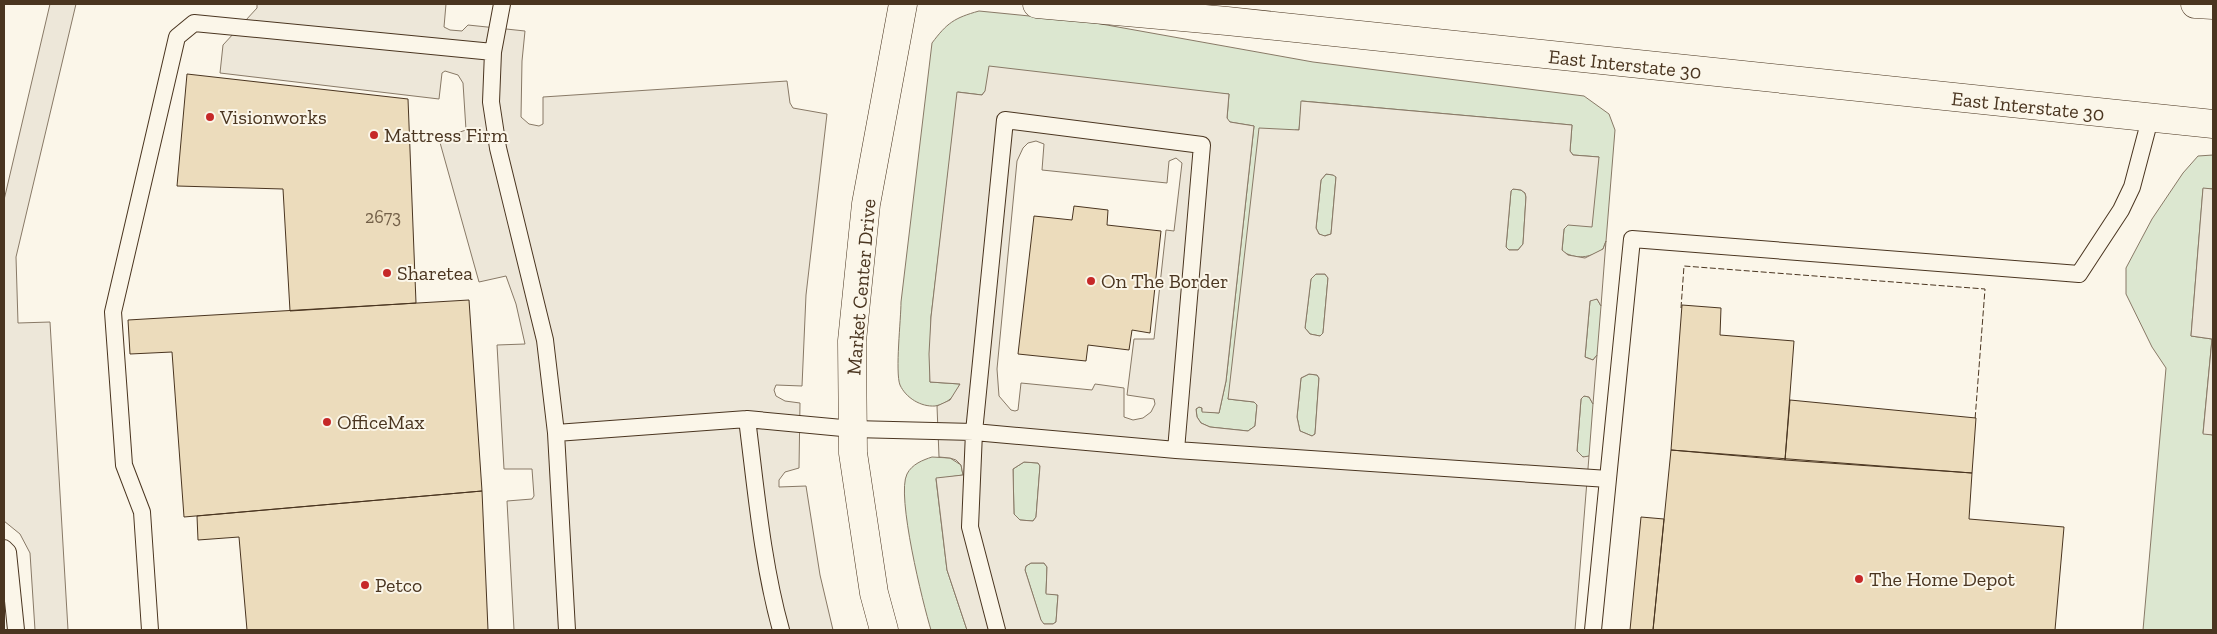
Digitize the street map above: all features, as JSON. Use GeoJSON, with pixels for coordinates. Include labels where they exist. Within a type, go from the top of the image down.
{"type":"FeatureCollection","features":[{"type":"Feature","properties":{"kind":"main road","name":"Market Center Drive"},"geometry":{"type":"LineString","coordinates":[[884,630],[874,593],[853,453],[852,341],[866,204],[903,4]]}},
{"type":"Feature","properties":{"kind":"main road","name":"East Interstate 30"},"geometry":{"type":"LineString","coordinates":[[1037,4],[1227,21],[2150,119],[2213,124]]}},
{"type":"Feature","properties":{"kind":"main road"},"geometry":{"type":"LineString","coordinates":[[2195,4],[2213,5]]}},
{"type":"Feature","properties":{"kind":"lane"},"geometry":{"type":"LineString","coordinates":[[502,4],[493,52],[491,102],[498,148],[545,340],[556,433],[567,630]]}},
{"type":"Feature","properties":{"kind":"lane"},"geometry":{"type":"LineString","coordinates":[[150,630],[142,512],[124,465],[113,312],[177,37],[194,23],[493,52]]}},
{"type":"Feature","properties":{"kind":"lane"},"geometry":{"type":"LineString","coordinates":[[1593,630],[1632,239],[2078,274],[2121,210],[2132,187],[2150,119]]}},
{"type":"Feature","properties":{"kind":"lane"},"geometry":{"type":"LineString","coordinates":[[997,630],[970,527],[974,432],[1005,120],[1202,145],[1176,450]]}},
{"type":"Feature","properties":{"kind":"lane"},"geometry":{"type":"LineString","coordinates":[[556,433],[747,419],[853,429],[974,432],[1176,450],[1608,479]]}},
{"type":"Feature","properties":{"kind":"lane"},"geometry":{"type":"LineString","coordinates":[[747,419],[760,517],[781,630]]}},
{"type":"Feature","properties":{"kind":"lane"},"geometry":{"type":"LineString","coordinates":[[4,548],[8,552],[16,630]]}},
{"type":"Feature","properties":{"kind":"green space"},"geometry":{"type":"Polygon","coordinates":[[[979,11],[1090,22],[1313,62],[1584,96],[1609,114],[1615,130],[1606,241],[1603,249],[1588,256],[1572,256],[1562,251],[1564,229],[1568,225],[1599,157],[1573,155],[1570,151],[1572,125],[1302,101],[1299,130],[1295,130],[1228,399],[1254,402],[1257,405],[1255,426],[1248,431],[1210,427],[1201,423],[1197,417],[1196,409],[1199,407],[1202,408],[1202,411],[1219,413],[1226,381],[1254,126],[1230,122],[1227,119],[1229,94],[985,91],[982,95],[958,92],[931,317],[930,382],[960,384],[948,401],[935,406],[924,405],[910,398],[900,385],[898,358],[901,302],[932,43],[952,22],[979,11]]]}},
{"type":"Feature","properties":{"kind":"green space"},"geometry":{"type":"Polygon","coordinates":[[[2213,155],[2213,189],[2203,189],[2191,336],[2212,339],[2203,433],[2213,435],[2213,630],[2143,630],[2166,368],[2152,347],[2126,294],[2126,268],[2152,219],[2183,173],[2198,156],[2213,155]]]}},
{"type":"Feature","properties":{"kind":"green space"},"geometry":{"type":"Polygon","coordinates":[[[1326,174],[1336,177],[1331,234],[1324,236],[1319,234],[1316,228],[1321,180],[1326,174]]]}},
{"type":"Feature","properties":{"kind":"green space"},"geometry":{"type":"Polygon","coordinates":[[[1513,189],[1521,190],[1525,193],[1526,197],[1523,244],[1518,250],[1509,250],[1506,247],[1511,191],[1513,189]]]}},
{"type":"Feature","properties":{"kind":"green space"},"geometry":{"type":"Polygon","coordinates":[[[1316,274],[1325,274],[1328,278],[1323,333],[1320,336],[1310,334],[1305,328],[1311,278],[1316,274]]]}},
{"type":"Feature","properties":{"kind":"green space"},"geometry":{"type":"Polygon","coordinates":[[[1597,299],[1601,306],[1597,355],[1593,360],[1585,357],[1590,301],[1597,299]]]}},
{"type":"Feature","properties":{"kind":"green space"},"geometry":{"type":"Polygon","coordinates":[[[1309,374],[1317,375],[1319,378],[1315,434],[1312,436],[1300,431],[1297,417],[1301,378],[1309,374]]]}},
{"type":"Feature","properties":{"kind":"green space"},"geometry":{"type":"Polygon","coordinates":[[[1584,396],[1589,397],[1593,404],[1589,456],[1586,458],[1579,455],[1577,451],[1581,399],[1584,396]]]}},
{"type":"Feature","properties":{"kind":"green space"},"geometry":{"type":"Polygon","coordinates":[[[932,457],[950,458],[961,465],[963,475],[936,479],[947,570],[967,630],[931,630],[912,550],[905,504],[907,474],[915,465],[932,457]]]}},
{"type":"Feature","properties":{"kind":"green space"},"geometry":{"type":"Polygon","coordinates":[[[1024,462],[1038,463],[1040,466],[1036,517],[1033,521],[1020,520],[1014,514],[1013,469],[1024,462]]]}},
{"type":"Feature","properties":{"kind":"green space"},"geometry":{"type":"Polygon","coordinates":[[[1031,563],[1044,563],[1047,567],[1046,593],[1058,595],[1056,622],[1053,624],[1044,624],[1041,621],[1025,570],[1026,566],[1031,563]]]}},
{"type":"Feature","properties":{"kind":"shaded area"},"geometry":{"type":"Polygon","coordinates":[[[50,4],[76,4],[16,257],[18,323],[50,322],[68,630],[35,630],[30,553],[20,534],[4,521],[4,200],[50,4]]]}},
{"type":"Feature","properties":{"kind":"shaded area"},"geometry":{"type":"Polygon","coordinates":[[[257,4],[446,4],[444,27],[450,30],[462,31],[468,25],[525,31],[522,61],[521,117],[529,124],[539,126],[543,124],[543,97],[787,81],[790,103],[793,108],[827,114],[806,295],[802,386],[776,385],[774,390],[776,396],[785,401],[800,403],[799,468],[785,472],[779,480],[779,487],[806,486],[820,575],[833,630],[514,630],[507,501],[532,499],[534,496],[532,469],[504,469],[497,345],[525,344],[516,304],[506,276],[479,282],[439,139],[466,130],[463,83],[458,75],[445,71],[442,73],[439,99],[220,73],[223,45],[257,8],[257,4]]]}},
{"type":"Feature","properties":{"kind":"shaded area"},"geometry":{"type":"Polygon","coordinates":[[[989,66],[1229,94],[1227,118],[1230,122],[1254,126],[1226,381],[1219,413],[1202,412],[1202,408],[1199,407],[1196,409],[1197,417],[1201,423],[1210,427],[1248,431],[1255,426],[1257,405],[1254,402],[1228,399],[1259,128],[1299,130],[1301,101],[1572,125],[1570,151],[1573,155],[1599,157],[1592,227],[1568,225],[1564,229],[1562,250],[1568,255],[1585,258],[1603,249],[1606,241],[1601,306],[1597,299],[1590,301],[1585,357],[1593,360],[1597,355],[1593,404],[1589,397],[1584,396],[1581,399],[1577,451],[1583,457],[1589,456],[1575,630],[967,630],[947,570],[936,478],[963,475],[961,465],[956,460],[939,457],[937,406],[950,400],[960,384],[930,382],[929,354],[931,317],[957,92],[982,95],[985,91],[989,66]],[[1036,141],[1028,143],[1023,148],[1017,161],[997,369],[999,396],[1011,410],[1015,411],[1018,410],[1021,383],[1092,390],[1095,384],[1124,388],[1124,417],[1133,420],[1143,418],[1151,412],[1155,404],[1154,399],[1127,395],[1134,339],[1154,339],[1166,230],[1174,231],[1182,163],[1176,158],[1169,161],[1167,183],[1042,170],[1044,144],[1036,141]],[[1326,174],[1321,180],[1316,228],[1319,234],[1325,236],[1331,234],[1336,177],[1326,174]],[[1513,189],[1511,191],[1506,247],[1509,250],[1518,250],[1523,244],[1526,197],[1525,193],[1521,190],[1513,189]],[[1316,274],[1311,279],[1305,328],[1310,334],[1320,336],[1323,333],[1328,278],[1325,274],[1316,274]],[[1309,374],[1301,378],[1297,417],[1300,431],[1312,436],[1315,434],[1319,378],[1317,375],[1309,374]],[[1024,462],[1013,469],[1014,514],[1020,520],[1033,521],[1036,517],[1040,466],[1038,463],[1024,462]],[[1031,563],[1026,566],[1025,570],[1041,620],[1044,624],[1053,624],[1056,622],[1058,595],[1046,594],[1047,567],[1044,563],[1031,563]]]}},
{"type":"Feature","properties":{"kind":"shaded area"},"geometry":{"type":"Polygon","coordinates":[[[2203,188],[2213,189],[2213,435],[2203,434],[2212,339],[2191,336],[2203,188]]]}},
{"type":"Feature","properties":{"kind":"building"},"geometry":{"type":"Polygon","coordinates":[[[187,74],[408,99],[416,303],[290,311],[283,189],[177,186],[187,74]]]}},
{"type":"Feature","properties":{"kind":"building","name":"On The Border"},"geometry":{"type":"Polygon","coordinates":[[[1074,206],[1108,210],[1107,225],[1161,231],[1150,333],[1132,330],[1129,350],[1088,345],[1086,361],[1018,354],[1034,216],[1072,220],[1074,206]]]}},
{"type":"Feature","properties":{"kind":"building","name":"OfficeMax"},"geometry":{"type":"Polygon","coordinates":[[[469,300],[482,491],[184,517],[172,352],[130,354],[128,320],[469,300]]]}},
{"type":"Feature","properties":{"kind":"building"},"geometry":{"type":"Polygon","coordinates":[[[1682,305],[1721,308],[1720,335],[1794,341],[1785,460],[1671,450],[1682,305]]]}},
{"type":"Feature","properties":{"kind":"building"},"geometry":{"type":"Polygon","coordinates":[[[1790,400],[1976,418],[1972,473],[1785,460],[1790,400]]]}},
{"type":"Feature","properties":{"kind":"building","name":"The Home Depot"},"geometry":{"type":"Polygon","coordinates":[[[1671,450],[1972,473],[1969,519],[2064,527],[2055,630],[1653,630],[1671,450]]]}},
{"type":"Feature","properties":{"kind":"building","name":"Petco"},"geometry":{"type":"Polygon","coordinates":[[[482,491],[488,630],[247,630],[239,537],[198,540],[197,516],[482,491]]]}},
{"type":"Feature","properties":{"kind":"building"},"geometry":{"type":"Polygon","coordinates":[[[1641,517],[1664,519],[1653,630],[1630,630],[1641,517]]]}},
{"type":"Feature","properties":{"kind":"fence"},"geometry":{"type":"LineString","coordinates":[[1681,308],[1684,266],[1985,289],[1975,420]]}},
{"type":"Feature","properties":{"kind":"place","name":"Visionworks"},"geometry":{"type":"Point","coordinates":[210,117]}},
{"type":"Feature","properties":{"kind":"place","name":"Mattress Firm"},"geometry":{"type":"Point","coordinates":[374,135]}},
{"type":"Feature","properties":{"kind":"place","name":"Sharetea"},"geometry":{"type":"Point","coordinates":[387,273]}},
{"type":"Feature","properties":{"kind":"place","name":"On The Border"},"geometry":{"type":"Point","coordinates":[1091,281]}},
{"type":"Feature","properties":{"kind":"place","name":"OfficeMax"},"geometry":{"type":"Point","coordinates":[327,422]}},
{"type":"Feature","properties":{"kind":"place","name":"The Home Depot"},"geometry":{"type":"Point","coordinates":[1859,579]}},
{"type":"Feature","properties":{"kind":"place","name":"Petco"},"geometry":{"type":"Point","coordinates":[365,585]}}]}
